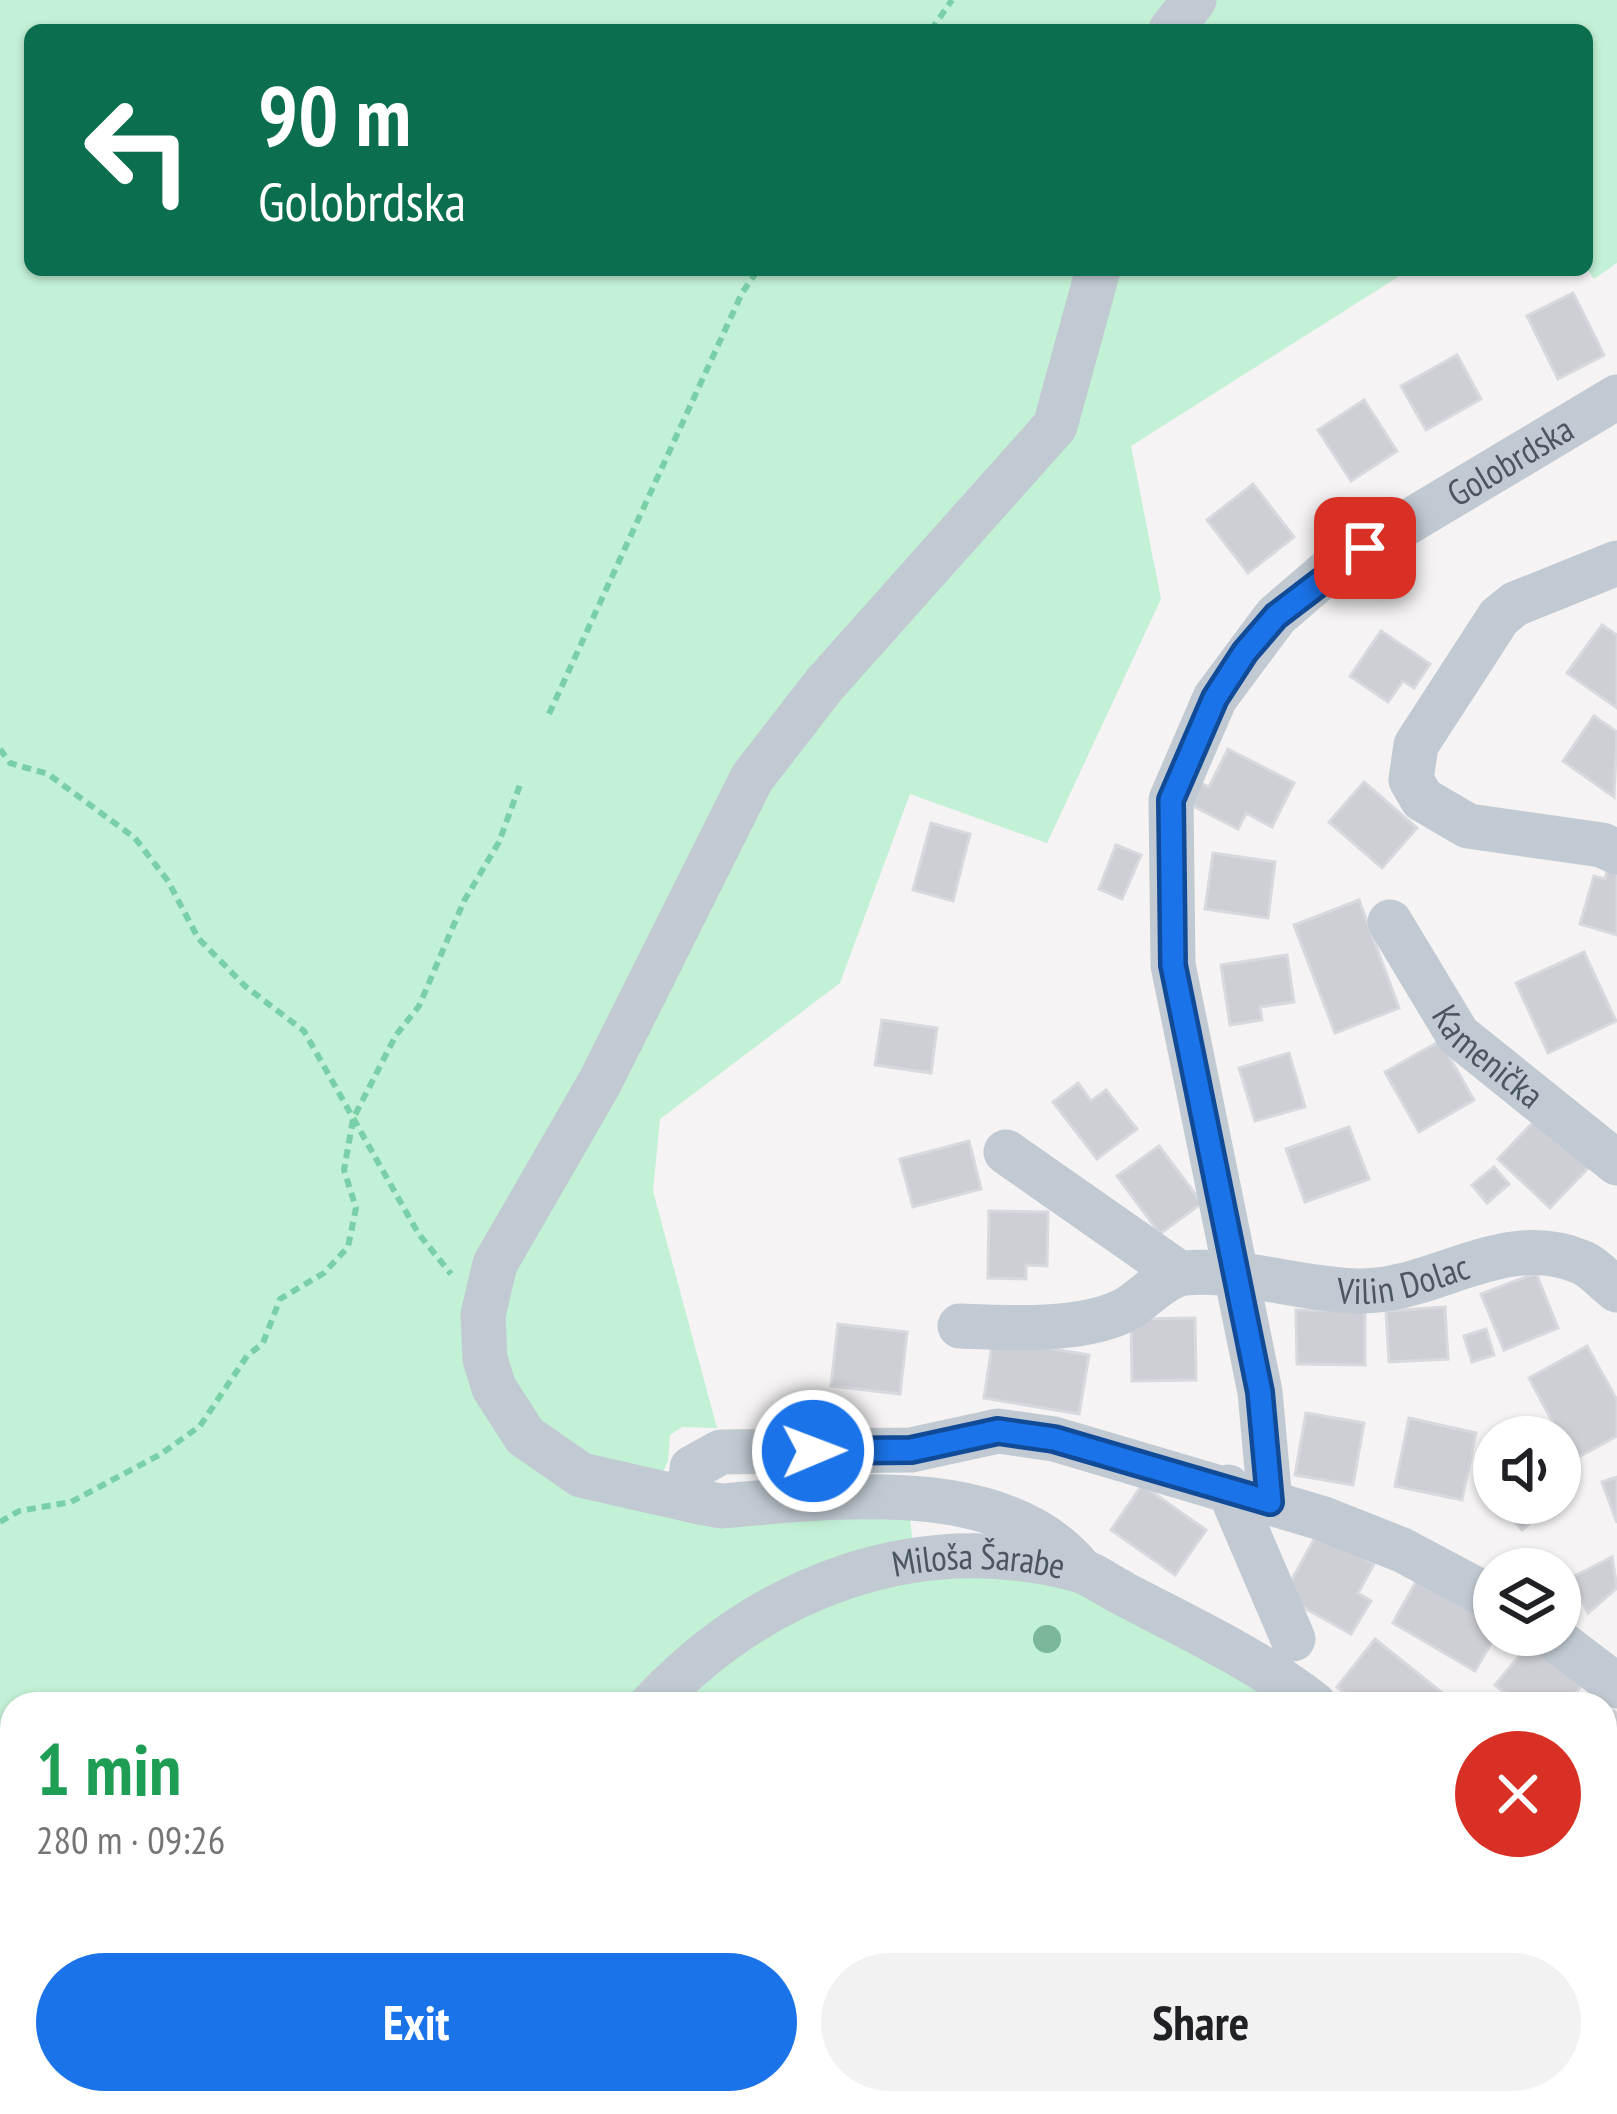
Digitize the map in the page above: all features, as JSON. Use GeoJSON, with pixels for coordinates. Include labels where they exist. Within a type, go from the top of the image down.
{"type":"FeatureCollection","features":[{"type":"Feature","properties":{"kind":"street"},"geometry":{"type":"LineString","coordinates":[[1176,24],[1194,0]]}},
{"type":"Feature","properties":{"kind":"street"},"geometry":{"type":"LineString","coordinates":[[1081,1570],[1060,1543],[1027,1523],[986,1509],[872,1496],[721,1506],[581,1474],[524,1436],[494,1388],[485,1359],[483,1315],[495,1264],[600,1082],[752,778],[824,685],[1054,426],[1096,276]]}},
{"type":"Feature","properties":{"kind":"street","name":"Golobrdska"},"geometry":{"type":"LineString","coordinates":[[1293,1639],[1250,1495],[1260,1392],[1173,965],[1171,800],[1191,751],[1245,652],[1276,616],[1333,567],[1617,397]]}},
{"type":"Feature","properties":{"kind":"street"},"geometry":{"type":"LineString","coordinates":[[1617,563],[1515,604],[1499,617],[1416,745],[1410,764],[1422,799],[1468,826],[1602,845],[1617,852]]}},
{"type":"Feature","properties":{"kind":"street","name":"Kamenička"},"geometry":{"type":"LineString","coordinates":[[1390,922],[1457,1035],[1617,1163]]}},
{"type":"Feature","properties":{"kind":"street"},"geometry":{"type":"LineString","coordinates":[[960,1326],[1030,1329],[1120,1312],[1179,1273],[1006,1152]]}},
{"type":"Feature","properties":{"kind":"street","name":"Vilin Dolac"},"geometry":{"type":"LineString","coordinates":[[1179,1273],[1233,1274],[1361,1291],[1405,1285],[1462,1263],[1526,1253],[1582,1262],[1617,1290]]}},
{"type":"Feature","properties":{"kind":"street"},"geometry":{"type":"LineString","coordinates":[[700,1502],[690,1486],[692,1468],[721,1452],[911,1450],[998,1431],[1054,1439],[1250,1495],[1402,1550],[1473,1588]]}},
{"type":"Feature","properties":{"kind":"street","name":"Miloša Šarabe"},"geometry":{"type":"LineString","coordinates":[[663,1692],[697,1657],[750,1618],[838,1578],[910,1561],[979,1556],[1081,1570],[1181,1621],[1295,1692]]}},
{"type":"Feature","properties":{"kind":"street"},"geometry":{"type":"LineString","coordinates":[[1578,1656],[1617,1686]]}},
{"type":"Feature","properties":{"kind":"path"},"geometry":{"type":"LineString","coordinates":[[549,713],[742,292],[754,276]]}},
{"type":"Feature","properties":{"kind":"path"},"geometry":{"type":"LineString","coordinates":[[0,749],[10,763],[48,774],[135,838],[168,881],[198,938],[245,986],[304,1031],[418,1233],[483,1315]]}},
{"type":"Feature","properties":{"kind":"path"},"geometry":{"type":"LineString","coordinates":[[0,1522],[20,1511],[71,1502],[161,1454],[200,1426],[247,1356],[263,1343],[280,1299],[324,1273],[348,1247],[356,1208],[344,1170],[353,1119],[396,1035],[418,1006],[464,901],[499,842],[521,782]]}},
{"type":"Feature","properties":{"kind":"green space"},"geometry":{"type":"Polygon","coordinates":[[[0,0],[1188,0],[1170,24],[24,24],[24,276],[1091,276],[1050,424],[820,682],[478,1314],[537,1464],[909,1509],[916,1574],[1041,1580],[1098,1594],[1261,1692],[0,1692],[0,0]]]}},
{"type":"Feature","properties":{"kind":"green space"},"geometry":{"type":"Polygon","coordinates":[[[1201,0],[1617,0],[1617,263],[1594,279],[1592,276],[1593,24],[1182,24],[1201,0]]]}},
{"type":"Feature","properties":{"kind":"green space"},"geometry":{"type":"Polygon","coordinates":[[[1101,276],[1400,276],[1131,446],[1161,599],[1047,843],[910,794],[840,983],[660,1119],[653,1191],[717,1428],[682,1427],[670,1435],[668,1461],[659,1480],[583,1470],[499,1386],[500,1265],[756,781],[1059,429],[1101,276]]]}},
{"type":"Feature","properties":{"kind":"building"},"geometry":{"type":"Polygon","coordinates":[[[1573,293],[1604,355],[1558,379],[1527,316],[1573,293]]]}},
{"type":"Feature","properties":{"kind":"building"},"geometry":{"type":"Polygon","coordinates":[[[1457,355],[1481,399],[1426,430],[1401,386],[1457,355]]]}},
{"type":"Feature","properties":{"kind":"building"},"geometry":{"type":"Polygon","coordinates":[[[1364,400],[1397,451],[1351,481],[1318,430],[1364,400]]]}},
{"type":"Feature","properties":{"kind":"building"},"geometry":{"type":"Polygon","coordinates":[[[1253,484],[1294,537],[1248,573],[1207,520],[1253,484]]]}},
{"type":"Feature","properties":{"kind":"building"},"geometry":{"type":"Polygon","coordinates":[[[1602,625],[1617,635],[1617,708],[1567,673],[1602,625]]]}},
{"type":"Feature","properties":{"kind":"building"},"geometry":{"type":"Polygon","coordinates":[[[1381,631],[1430,664],[1414,688],[1403,681],[1388,702],[1350,676],[1381,631]]]}},
{"type":"Feature","properties":{"kind":"building"},"geometry":{"type":"Polygon","coordinates":[[[1594,716],[1617,732],[1614,797],[1563,761],[1594,716]]]}},
{"type":"Feature","properties":{"kind":"building"},"geometry":{"type":"Polygon","coordinates":[[[1228,749],[1294,783],[1272,827],[1246,813],[1238,829],[1189,804],[1201,783],[1209,787],[1228,749]]]}},
{"type":"Feature","properties":{"kind":"building"},"geometry":{"type":"Polygon","coordinates":[[[1364,782],[1417,828],[1382,868],[1329,822],[1364,782]]]}},
{"type":"Feature","properties":{"kind":"building"},"geometry":{"type":"Polygon","coordinates":[[[931,823],[970,834],[953,901],[913,890],[931,823]]]}},
{"type":"Feature","properties":{"kind":"building"},"geometry":{"type":"Polygon","coordinates":[[[1116,845],[1141,855],[1122,899],[1099,889],[1116,845]]]}},
{"type":"Feature","properties":{"kind":"building"},"geometry":{"type":"Polygon","coordinates":[[[1213,853],[1275,862],[1268,918],[1205,909],[1213,853]]]}},
{"type":"Feature","properties":{"kind":"building"},"geometry":{"type":"Polygon","coordinates":[[[1610,861],[1617,863],[1617,935],[1580,924],[1594,876],[1605,879],[1610,861]]]}},
{"type":"Feature","properties":{"kind":"building"},"geometry":{"type":"Polygon","coordinates":[[[1359,900],[1399,1008],[1335,1033],[1294,925],[1359,900]]]}},
{"type":"Feature","properties":{"kind":"building"},"geometry":{"type":"Polygon","coordinates":[[[1584,952],[1616,1021],[1548,1053],[1516,983],[1584,952]]]}},
{"type":"Feature","properties":{"kind":"building"},"geometry":{"type":"Polygon","coordinates":[[[1287,955],[1294,1002],[1260,1007],[1262,1020],[1230,1025],[1221,965],[1287,955]]]}},
{"type":"Feature","properties":{"kind":"building"},"geometry":{"type":"Polygon","coordinates":[[[882,1020],[937,1028],[931,1073],[875,1065],[882,1020]]]}},
{"type":"Feature","properties":{"kind":"building"},"geometry":{"type":"Polygon","coordinates":[[[1440,1041],[1474,1100],[1419,1132],[1385,1072],[1440,1041]]]}},
{"type":"Feature","properties":{"kind":"building"},"geometry":{"type":"Polygon","coordinates":[[[1289,1053],[1305,1107],[1255,1121],[1239,1068],[1289,1053]]]}},
{"type":"Feature","properties":{"kind":"building"},"geometry":{"type":"Polygon","coordinates":[[[1078,1083],[1091,1101],[1106,1090],[1137,1129],[1097,1159],[1053,1102],[1078,1083]]]}},
{"type":"Feature","properties":{"kind":"building"},"geometry":{"type":"Polygon","coordinates":[[[1537,1118],[1589,1167],[1550,1208],[1498,1159],[1537,1118]]]}},
{"type":"Feature","properties":{"kind":"building"},"geometry":{"type":"Polygon","coordinates":[[[1349,1127],[1369,1179],[1305,1202],[1286,1149],[1349,1127]]]}},
{"type":"Feature","properties":{"kind":"building"},"geometry":{"type":"Polygon","coordinates":[[[969,1141],[981,1189],[913,1207],[900,1159],[969,1141]]]}},
{"type":"Feature","properties":{"kind":"building"},"geometry":{"type":"Polygon","coordinates":[[[1159,1146],[1202,1203],[1160,1234],[1117,1176],[1159,1146]]]}},
{"type":"Feature","properties":{"kind":"building"},"geometry":{"type":"Polygon","coordinates":[[[1494,1167],[1509,1184],[1487,1203],[1472,1185],[1494,1167]]]}},
{"type":"Feature","properties":{"kind":"building"},"geometry":{"type":"Polygon","coordinates":[[[989,1211],[1048,1212],[1047,1266],[1026,1265],[1026,1279],[988,1278],[989,1211]]]}},
{"type":"Feature","properties":{"kind":"building"},"geometry":{"type":"Polygon","coordinates":[[[1536,1273],[1558,1328],[1504,1350],[1481,1294],[1536,1273]]]}},
{"type":"Feature","properties":{"kind":"building"},"geometry":{"type":"Polygon","coordinates":[[[1445,1307],[1448,1359],[1389,1362],[1386,1311],[1445,1307]]]}},
{"type":"Feature","properties":{"kind":"building"},"geometry":{"type":"Polygon","coordinates":[[[1296,1310],[1365,1310],[1365,1365],[1297,1364],[1296,1310]]]}},
{"type":"Feature","properties":{"kind":"building"},"geometry":{"type":"Polygon","coordinates":[[[1195,1318],[1196,1380],[1132,1381],[1131,1319],[1195,1318]]]}},
{"type":"Feature","properties":{"kind":"building"},"geometry":{"type":"Polygon","coordinates":[[[838,1324],[907,1332],[900,1394],[831,1386],[838,1324]]]}},
{"type":"Feature","properties":{"kind":"building"},"geometry":{"type":"Polygon","coordinates":[[[1486,1329],[1494,1355],[1472,1362],[1464,1336],[1486,1329]]]}},
{"type":"Feature","properties":{"kind":"building"},"geometry":{"type":"Polygon","coordinates":[[[993,1339],[1089,1355],[1079,1414],[984,1398],[993,1339]]]}},
{"type":"Feature","properties":{"kind":"building"},"geometry":{"type":"Polygon","coordinates":[[[1587,1346],[1617,1400],[1617,1436],[1581,1456],[1581,1416],[1549,1416],[1529,1378],[1587,1346]]]}},
{"type":"Feature","properties":{"kind":"building"},"geometry":{"type":"Polygon","coordinates":[[[1306,1413],[1364,1423],[1353,1485],[1295,1475],[1306,1413]]]}},
{"type":"Feature","properties":{"kind":"building"},"geometry":{"type":"Polygon","coordinates":[[[1409,1418],[1473,1432],[1462,1500],[1395,1486],[1409,1418]]]}},
{"type":"Feature","properties":{"kind":"building"},"geometry":{"type":"Polygon","coordinates":[[[1617,1477],[1617,1523],[1602,1482],[1617,1477]]]}},
{"type":"Feature","properties":{"kind":"building"},"geometry":{"type":"Polygon","coordinates":[[[1142,1485],[1206,1530],[1175,1575],[1111,1530],[1142,1485]]]}},
{"type":"Feature","properties":{"kind":"building"},"geometry":{"type":"Polygon","coordinates":[[[1318,1532],[1374,1564],[1358,1593],[1371,1601],[1351,1634],[1283,1596],[1318,1532]]]}},
{"type":"Feature","properties":{"kind":"building"},"geometry":{"type":"Polygon","coordinates":[[[1612,1557],[1617,1588],[1588,1613],[1581,1599],[1581,1573],[1612,1557]]]}},
{"type":"Feature","properties":{"kind":"building"},"geometry":{"type":"Polygon","coordinates":[[[1419,1576],[1473,1608],[1473,1656],[1484,1656],[1475,1671],[1393,1623],[1419,1576]]]}},
{"type":"Feature","properties":{"kind":"building"},"geometry":{"type":"Polygon","coordinates":[[[1375,1639],[1441,1692],[1343,1692],[1337,1687],[1375,1639]]]}},
{"type":"Feature","properties":{"kind":"building"},"geometry":{"type":"Polygon","coordinates":[[[1519,1656],[1556,1656],[1586,1680],[1576,1692],[1504,1692],[1495,1685],[1519,1656]]]}},
{"type":"Feature","properties":{"kind":"route"},"geometry":{"type":"LineString","coordinates":[[813,1451],[911,1450],[952,1437],[998,1431],[1054,1439],[1270,1502],[1260,1392],[1173,965],[1171,800],[1215,698],[1245,652],[1276,616],[1333,567],[1365,548]]}}]}
